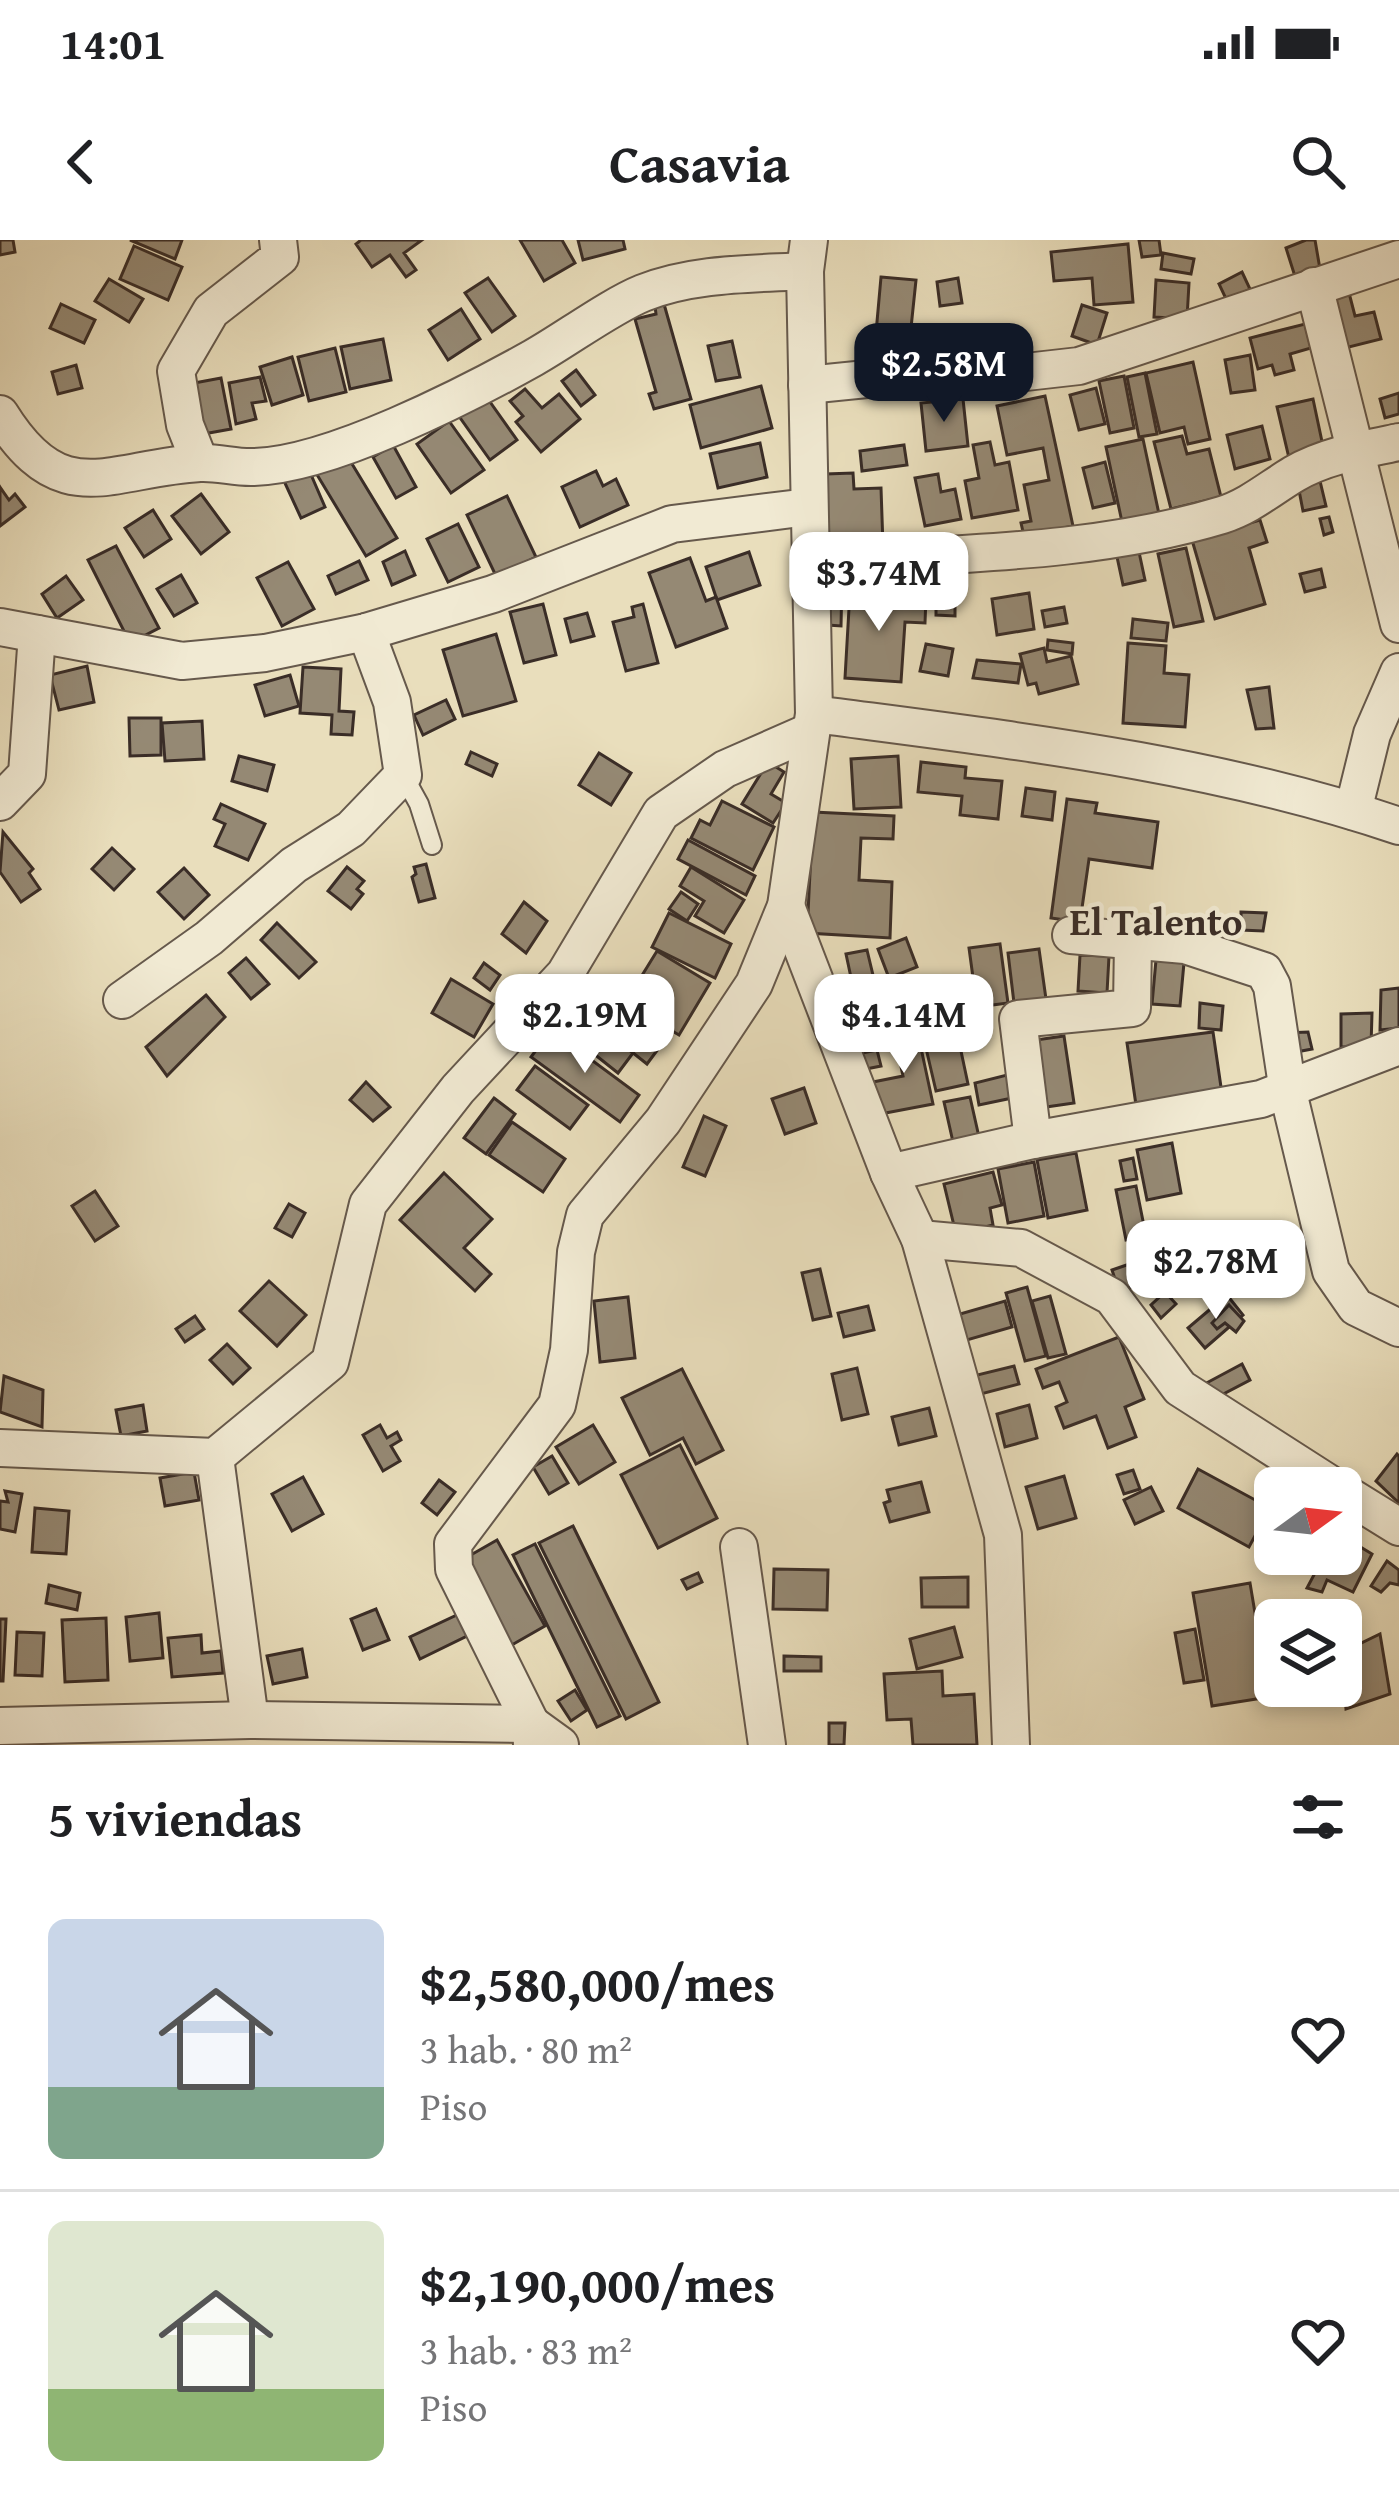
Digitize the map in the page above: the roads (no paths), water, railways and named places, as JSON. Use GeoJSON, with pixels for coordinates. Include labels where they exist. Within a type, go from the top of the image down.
{"type":"FeatureCollection","features":[{"type":"Feature","properties":{"kind":"street"},"geometry":{"type":"LineString","coordinates":[[200,463],[184,425],[176,371],[212,311],[290,246]]}},
{"type":"Feature","properties":{"kind":"street"},"geometry":{"type":"LineString","coordinates":[[0,414],[15,438],[49,470],[102,481],[200,463],[255,467],[300,460],[415,417],[500,376],[642,294],[807,256],[812,723],[786,906],[754,984],[663,1121],[585,1215],[576,1252],[569,1350],[557,1405],[453,1544],[454,1569],[541,1738]]}},
{"type":"Feature","properties":{"kind":"street"},"geometry":{"type":"LineString","coordinates":[[807,386],[926,373],[1026,373],[1079,366],[1399,259]]}},
{"type":"Feature","properties":{"kind":"street"},"geometry":{"type":"LineString","coordinates":[[1314,286],[1399,624]]}},
{"type":"Feature","properties":{"kind":"street"},"geometry":{"type":"LineString","coordinates":[[812,562],[1119,539],[1225,514],[1260,499],[1296,472],[1354,451],[1399,442]]}},
{"type":"Feature","properties":{"kind":"street"},"geometry":{"type":"LineString","coordinates":[[0,627],[182,661],[265,653],[366,632],[493,594],[672,524],[808,507]]}},
{"type":"Feature","properties":{"kind":"street"},"geometry":{"type":"LineString","coordinates":[[122,1000],[209,938],[294,865],[351,829],[403,775],[392,702],[366,632]]}},
{"type":"Feature","properties":{"kind":"street"},"geometry":{"type":"LineString","coordinates":[[0,802],[27,774],[37,634]]}},
{"type":"Feature","properties":{"kind":"street"},"geometry":{"type":"LineString","coordinates":[[1353,811],[1372,734],[1399,672]]}},
{"type":"Feature","properties":{"kind":"street"},"geometry":{"type":"LineString","coordinates":[[0,1448],[215,1456],[330,1362],[368,1204],[458,1089],[565,974],[662,814],[725,769],[812,723],[1070,747],[1353,811],[1399,826]]}},
{"type":"Feature","properties":{"kind":"street"},"geometry":{"type":"LineString","coordinates":[[786,906],[889,1173],[920,1239],[1004,1535],[1011,1745]]}},
{"type":"Feature","properties":{"kind":"street"},"geometry":{"type":"LineString","coordinates":[[1071,935],[1185,945],[1264,971],[1272,986],[1288,1091],[1330,1271],[1356,1306],[1399,1328]]}},
{"type":"Feature","properties":{"kind":"street"},"geometry":{"type":"LineString","coordinates":[[1033,1140],[1018,1019],[1132,1008],[1132,940]]}},
{"type":"Feature","properties":{"kind":"street"},"geometry":{"type":"LineString","coordinates":[[889,1173],[1288,1091],[1399,1046]]}},
{"type":"Feature","properties":{"kind":"street"},"geometry":{"type":"LineString","coordinates":[[920,1239],[1021,1248],[1112,1297],[1180,1388],[1303,1467]]}},
{"type":"Feature","properties":{"kind":"street"},"geometry":{"type":"LineString","coordinates":[[215,1456],[250,1720]]}},
{"type":"Feature","properties":{"kind":"street"},"geometry":{"type":"LineString","coordinates":[[1362,1504],[1399,1527]]}},
{"type":"Feature","properties":{"kind":"street"},"geometry":{"type":"LineString","coordinates":[[739,1547],[767,1745]]}},
{"type":"Feature","properties":{"kind":"street"},"geometry":{"type":"LineString","coordinates":[[0,1726],[250,1720],[541,1738]]}},
{"type":"Feature","properties":{"kind":"lane"},"geometry":{"type":"LineString","coordinates":[[403,775],[419,804],[432,845]]}},
{"type":"Feature","properties":{"kind":"district","name":"El Talento"},"geometry":{"type":"Point","coordinates":[1156,921]}}]}
